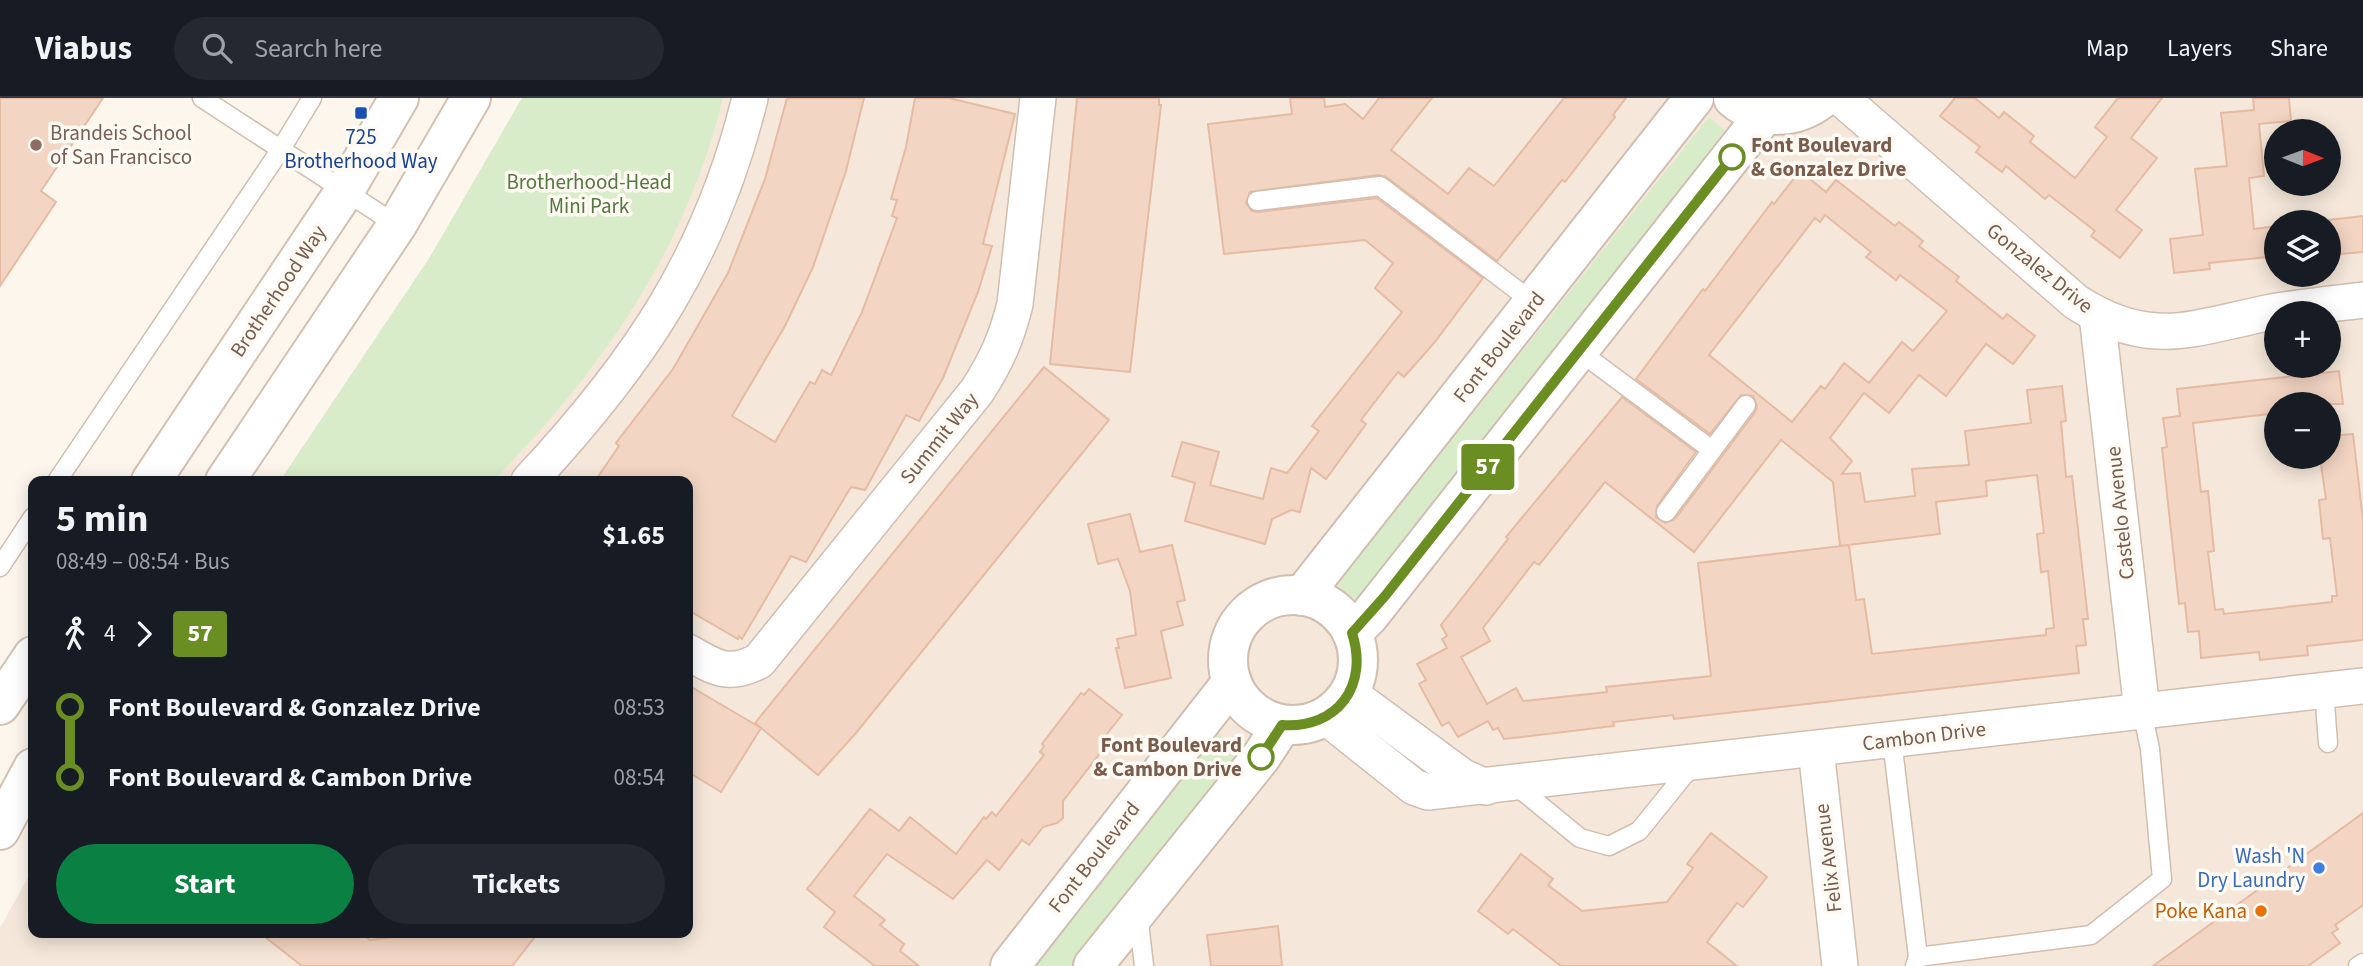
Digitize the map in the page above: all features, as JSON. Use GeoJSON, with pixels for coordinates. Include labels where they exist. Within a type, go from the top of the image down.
{"type":"FeatureCollection","features":[{"type":"Feature","properties":{"kind":"street","name":"Brotherhood Way"},"geometry":{"type":"LineString","coordinates":[[154,476],[344,192],[400,98]]}},
{"type":"Feature","properties":{"kind":"street"},"geometry":{"type":"LineString","coordinates":[[228,476],[397,225],[471,98]]}},
{"type":"Feature","properties":{"kind":"street"},"geometry":{"type":"LineString","coordinates":[[534,476],[603,399],[671,300],[702,243],[725,186],[750,98]]}},
{"type":"Feature","properties":{"kind":"street","name":"Summit Way"},"geometry":{"type":"LineString","coordinates":[[693,654],[724,670],[743,669],[759,661],[977,391],[995,364],[1008,334],[1015,304],[1038,98]]}},
{"type":"Feature","properties":{"kind":"street","name":"Font Boulevard"},"geometry":{"type":"LineString","coordinates":[[1302,596],[1695,98]]}},
{"type":"Feature","properties":{"kind":"street"},"geometry":{"type":"LineString","coordinates":[[1352,633],[1369,616],[1579,351],[1749,106],[1795,114],[1823,98]]}},
{"type":"Feature","properties":{"kind":"street","name":"Gonzalez Drive"},"geometry":{"type":"LineString","coordinates":[[1841,98],[2076,302],[2097,315],[2138,331],[2194,331],[2278,311],[2363,300]]}},
{"type":"Feature","properties":{"kind":"street","name":"Castelo Avenue"},"geometry":{"type":"LineString","coordinates":[[2097,315],[2142,711]]}},
{"type":"Feature","properties":{"kind":"street"},"geometry":{"type":"LineString","coordinates":[[1302,596],[1331,608],[1352,633],[1358,663],[1338,705],[1297,726],[1269,721],[1246,706],[1232,682],[1229,649],[1242,619],[1269,600],[1302,596]]}},
{"type":"Feature","properties":{"kind":"street"},"geometry":{"type":"LineString","coordinates":[[0,705],[28,663]]}},
{"type":"Feature","properties":{"kind":"street","name":"Font Boulevard"},"geometry":{"type":"LineString","coordinates":[[1010,966],[1232,682]]}},
{"type":"Feature","properties":{"kind":"street","name":"Cambon Drive"},"geometry":{"type":"LineString","coordinates":[[1338,705],[1414,787],[1429,792],[2363,686]]}},
{"type":"Feature","properties":{"kind":"street"},"geometry":{"type":"LineString","coordinates":[[1093,966],[1261,757],[1282,725]]}},
{"type":"Feature","properties":{"kind":"street","name":"Felix Avenue"},"geometry":{"type":"LineString","coordinates":[[1816,749],[1840,966]]}},
{"type":"Feature","properties":{"kind":"street"},"geometry":{"type":"LineString","coordinates":[[0,830],[28,777]]}},
{"type":"Feature","properties":{"kind":"lane"},"geometry":{"type":"LineString","coordinates":[[202,98],[397,225]]}},
{"type":"Feature","properties":{"kind":"lane"},"geometry":{"type":"LineString","coordinates":[[60,476],[281,149],[312,98]]}},
{"type":"Feature","properties":{"kind":"lane"},"geometry":{"type":"LineString","coordinates":[[1257,201],[1380,186],[1534,303]]}},
{"type":"Feature","properties":{"kind":"lane"},"geometry":{"type":"LineString","coordinates":[[1579,351],[1712,450]]}},
{"type":"Feature","properties":{"kind":"lane"},"geometry":{"type":"LineString","coordinates":[[1666,512],[1746,405]]}},
{"type":"Feature","properties":{"kind":"lane"},"geometry":{"type":"LineString","coordinates":[[0,567],[28,525]]}},
{"type":"Feature","properties":{"kind":"lane"},"geometry":{"type":"LineString","coordinates":[[2324,690],[2328,743]]}},
{"type":"Feature","properties":{"kind":"lane"},"geometry":{"type":"LineString","coordinates":[[1892,740],[1917,962],[2091,935],[2162,879],[2150,749],[2142,711]]}},
{"type":"Feature","properties":{"kind":"lane"},"geometry":{"type":"LineString","coordinates":[[1500,785],[1580,838],[1609,846],[1639,831],[1694,763]]}},
{"type":"Feature","properties":{"kind":"lane"},"geometry":{"type":"LineString","coordinates":[[1138,910],[1144,966]]}},
{"type":"Feature","properties":{"kind":"lane"},"geometry":{"type":"LineString","coordinates":[[2358,966],[2363,963]]}},
{"type":"Feature","properties":{"kind":"shaded area"},"geometry":{"type":"Polygon","coordinates":[[[522,98],[2363,98],[2363,966],[0,966],[0,928],[28,877],[28,938],[693,938],[693,476],[283,476],[430,257],[522,98]]]}},
{"type":"Feature","properties":{"kind":"green space","name":"Brotherhood-Head Mini Park"},"geometry":{"type":"Polygon","coordinates":[[[522,98],[723,98],[707,154],[687,206],[635,305],[569,396],[498,476],[283,476],[430,257],[522,98]]]}},
{"type":"Feature","properties":{"kind":"green space"},"geometry":{"type":"Polygon","coordinates":[[[1709,117],[1730,135],[1359,603],[1337,584],[1709,117]]]}},
{"type":"Feature","properties":{"kind":"green space"},"geometry":{"type":"Polygon","coordinates":[[[1218,733],[1243,753],[1073,966],[1033,966],[1218,733]]]}},
{"type":"Feature","properties":{"kind":"building","name":"Brandeis School of San Francisco"},"geometry":{"type":"Polygon","coordinates":[[[0,98],[103,98],[41,191],[56,202],[0,286],[0,98]]]}},
{"type":"Feature","properties":{"kind":"building"},"geometry":{"type":"Polygon","coordinates":[[[787,98],[864,98],[846,171],[813,267],[785,326],[732,416],[775,442],[810,382],[815,384],[822,370],[831,375],[862,312],[897,218],[892,216],[897,200],[891,199],[906,147],[915,98],[949,98],[1015,114],[983,244],[992,246],[978,292],[943,378],[919,421],[906,415],[865,490],[851,487],[806,562],[791,556],[742,639],[739,636],[738,639],[693,613],[693,476],[598,476],[619,446],[616,443],[673,369],[728,273],[765,179],[787,98]]]}},
{"type":"Feature","properties":{"kind":"building"},"geometry":{"type":"Polygon","coordinates":[[[1077,98],[1159,98],[1161,105],[1130,372],[1050,364],[1077,98]]]}},
{"type":"Feature","properties":{"kind":"building"},"geometry":{"type":"Polygon","coordinates":[[[1290,98],[1324,98],[1325,107],[1345,104],[1363,119],[1379,98],[1432,98],[1391,150],[1448,194],[1469,168],[1494,186],[1564,98],[1626,98],[1613,115],[1615,117],[1565,182],[1562,180],[1497,261],[1386,177],[1379,175],[1250,192],[1246,203],[1252,211],[1258,212],[1377,198],[1483,278],[1434,343],[1404,377],[1398,372],[1361,420],[1366,424],[1326,479],[1311,468],[1300,512],[1291,510],[1272,519],[1265,544],[1185,521],[1195,483],[1172,476],[1182,442],[1219,452],[1210,485],[1263,499],[1271,468],[1287,473],[1319,431],[1312,426],[1402,312],[1375,288],[1393,263],[1365,240],[1224,254],[1208,124],[1292,114],[1290,98]]]}},
{"type":"Feature","properties":{"kind":"building"},"geometry":{"type":"Polygon","coordinates":[[[1955,98],[1975,98],[1999,118],[2004,112],[2034,136],[2030,142],[2075,178],[2107,137],[2095,127],[2118,98],[2162,98],[2131,138],[2157,158],[2116,210],[2142,230],[2120,258],[2091,236],[2095,231],[2049,195],[2045,199],[2006,166],[2002,172],[1976,152],[1980,147],[1940,116],[1955,98]]]}},
{"type":"Feature","properties":{"kind":"building"},"geometry":{"type":"Polygon","coordinates":[[[2253,98],[2289,98],[2291,119],[2264,119],[2264,124],[2259,124],[2264,176],[2249,178],[2254,229],[2264,228],[2264,257],[2209,263],[2210,269],[2174,273],[2170,239],[2203,235],[2195,169],[2227,166],[2221,113],[2254,110],[2253,98]]]}},
{"type":"Feature","properties":{"kind":"building"},"geometry":{"type":"Polygon","coordinates":[[[1800,171],[1826,192],[1836,180],[1895,226],[1899,222],[1923,241],[1919,246],[1959,277],[1956,281],[2003,319],[2007,314],[2035,336],[2013,364],[1986,344],[1946,396],[1919,375],[1889,413],[1864,393],[1830,438],[1852,461],[1842,474],[1860,473],[1865,502],[1915,496],[1912,469],[1969,465],[1965,431],[2031,423],[2027,390],[2062,386],[2066,421],[2061,422],[2066,477],[2072,476],[2088,619],[2083,619],[2086,645],[2076,646],[2079,673],[1674,719],[1673,715],[1613,722],[1614,726],[1504,739],[1498,728],[1493,730],[1488,721],[1458,737],[1449,722],[1442,726],[1419,684],[1426,680],[1417,664],[1447,648],[1442,639],[1447,636],[1441,625],[1508,539],[1506,537],[1622,397],[1696,452],[1657,506],[1656,517],[1665,523],[1675,519],[1755,412],[1757,406],[1753,396],[1741,395],[1710,434],[1636,379],[1703,289],[1705,291],[1772,202],[1774,204],[1800,171]],[[1825,215],[1820,222],[1815,218],[1709,355],[1792,422],[1821,386],[1825,389],[1844,363],[1869,383],[1902,342],[1913,351],[1947,311],[1900,275],[1896,280],[1866,257],[1871,252],[1825,215]],[[1781,440],[1694,552],[1605,482],[1539,565],[1534,562],[1483,628],[1490,641],[1461,657],[1487,704],[1516,688],[1523,701],[1607,692],[1606,687],[1711,676],[1698,563],[1849,545],[1856,600],[1864,599],[1872,654],[2046,635],[2046,629],[2054,628],[2048,571],[2041,572],[2037,534],[2044,533],[2037,475],[1986,481],[1987,496],[1936,502],[1940,534],[1840,546],[1833,482],[1781,440]]]}},
{"type":"Feature","properties":{"kind":"building"},"geometry":{"type":"Polygon","coordinates":[[[2363,216],[2363,252],[2341,254],[2341,219],[2363,216]]]}},
{"type":"Feature","properties":{"kind":"building"},"geometry":{"type":"Polygon","coordinates":[[[1044,367],[1109,420],[856,733],[818,775],[755,723],[1044,367]]]}},
{"type":"Feature","properties":{"kind":"building"},"geometry":{"type":"Polygon","coordinates":[[[2276,378],[2340,378],[2343,404],[2341,392],[2264,392],[2264,415],[2193,423],[2201,492],[2208,491],[2214,551],[2208,552],[2215,610],[2223,609],[2224,614],[2332,602],[2332,596],[2337,596],[2330,538],[2323,539],[2319,500],[2326,499],[2322,469],[2341,469],[2341,435],[2353,434],[2363,520],[2363,640],[2307,646],[2308,655],[2260,660],[2259,652],[2201,658],[2199,631],[2188,632],[2185,603],[2179,604],[2162,448],[2167,447],[2163,418],[2180,416],[2177,389],[2276,378]]]}},
{"type":"Feature","properties":{"kind":"building"},"geometry":{"type":"Polygon","coordinates":[[[1130,514],[1140,552],[1172,545],[1185,600],[1177,602],[1183,625],[1161,631],[1171,678],[1125,688],[1116,648],[1119,648],[1117,639],[1136,635],[1130,591],[1118,559],[1098,564],[1088,524],[1130,514]]]}},
{"type":"Feature","properties":{"kind":"building"},"geometry":{"type":"Polygon","coordinates":[[[693,688],[761,728],[721,792],[693,775],[693,688]]]}},
{"type":"Feature","properties":{"kind":"building"},"geometry":{"type":"Polygon","coordinates":[[[1089,689],[1122,715],[1106,735],[1111,739],[1063,801],[1063,818],[1043,827],[1029,845],[1022,840],[999,870],[987,860],[953,899],[887,854],[854,896],[885,920],[880,925],[904,944],[900,951],[919,966],[875,966],[824,927],[835,912],[807,889],[870,809],[899,831],[910,817],[956,854],[984,817],[986,819],[992,812],[996,816],[1044,755],[1040,752],[1044,746],[1042,744],[1081,693],[1084,695],[1089,689]]]}},
{"type":"Feature","properties":{"kind":"building"},"geometry":{"type":"Polygon","coordinates":[[[2363,813],[2363,905],[2335,925],[2338,929],[2332,933],[2340,943],[2308,966],[2153,966],[2363,813]]]}},
{"type":"Feature","properties":{"kind":"building"},"geometry":{"type":"Polygon","coordinates":[[[1711,833],[1767,877],[1743,907],[1737,903],[1707,942],[1737,966],[1561,966],[1513,929],[1508,934],[1478,911],[1521,854],[1553,879],[1548,885],[1582,911],[1667,902],[1693,868],[1687,864],[1711,833]]]}},
{"type":"Feature","properties":{"kind":"building"},"geometry":{"type":"Polygon","coordinates":[[[1278,926],[1282,966],[1211,966],[1207,935],[1278,926]]]}},
{"type":"Feature","properties":{"kind":"building"},"geometry":{"type":"Polygon","coordinates":[[[266,938],[534,938],[512,966],[302,966],[266,938]]]}},
{"type":"Feature","properties":{"kind":"bus line","name":"57"},"geometry":{"type":"LineString","coordinates":[[1261,757],[1282,725],[1312,723],[1340,706],[1356,679],[1357,648],[1352,633],[1385,596],[1732,157]]}},
{"type":"Feature","properties":{"kind":"place","name":"725 Brotherhood Way"},"geometry":{"type":"Point","coordinates":[361,113]}},
{"type":"Feature","properties":{"kind":"place","name":"Brandeis School of San Francisco"},"geometry":{"type":"Point","coordinates":[36,145]}},
{"type":"Feature","properties":{"kind":"place","name":"Font Boulevard & Gonzalez Drive"},"geometry":{"type":"Point","coordinates":[1732,157]}},
{"type":"Feature","properties":{"kind":"place","name":"Font Boulevard & Cambon Drive"},"geometry":{"type":"Point","coordinates":[1261,757]}},
{"type":"Feature","properties":{"kind":"place","name":"Wash 'N Dry Laundry"},"geometry":{"type":"Point","coordinates":[2319,868]}},
{"type":"Feature","properties":{"kind":"place","name":"Poke Kana"},"geometry":{"type":"Point","coordinates":[2261,911]}}]}
